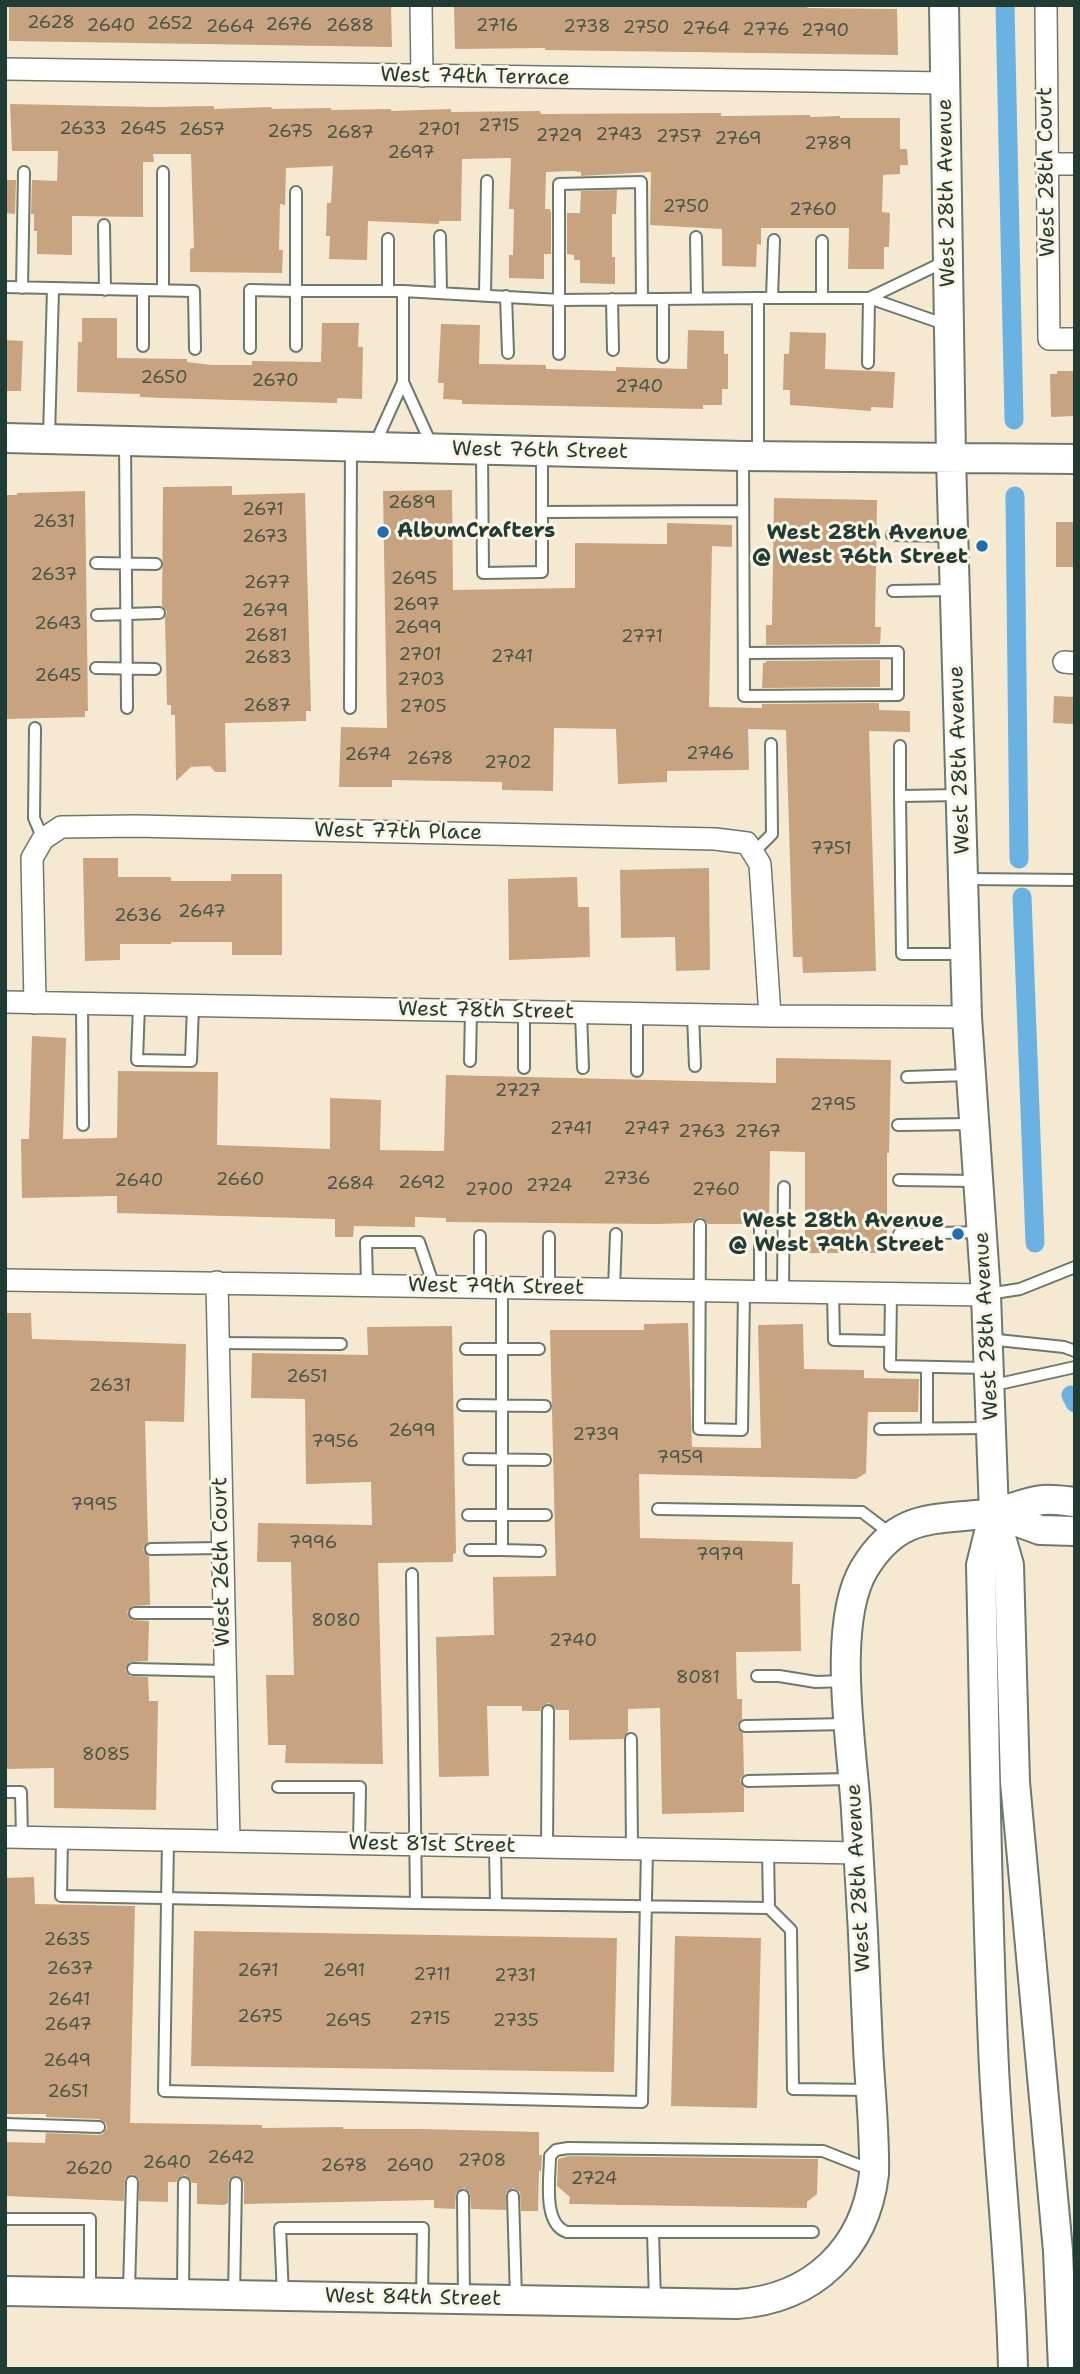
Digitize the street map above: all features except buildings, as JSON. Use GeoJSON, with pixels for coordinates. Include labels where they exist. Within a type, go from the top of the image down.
{"type":"FeatureCollection","features":[{"type":"Feature","properties":{"kind":"main road","name":"West 28th Avenue"},"geometry":{"type":"LineString","coordinates":[[944,5],[951,458],[967,1017],[986,1295],[994,1513],[1009,1565],[1015,1782],[1058,2251],[1063,2369]]}},
{"type":"Feature","properties":{"kind":"main road","name":"West 76th Street"},"geometry":{"type":"LineString","coordinates":[[5,438],[750,456],[1075,459]]}},
{"type":"Feature","properties":{"kind":"main road"},"geometry":{"type":"LineString","coordinates":[[994,1513],[1042,1500],[1075,1502]]}},
{"type":"Feature","properties":{"kind":"main road","name":"West 28th Avenue"},"geometry":{"type":"LineString","coordinates":[[816,2278],[842,2254],[853,2238],[870,2201],[874,2171],[859,1853],[847,1681],[849,1618],[857,1584],[869,1562],[893,1535],[925,1520],[994,1513]]}},
{"type":"Feature","properties":{"kind":"main road","name":"West 28th Avenue"},"geometry":{"type":"LineString","coordinates":[[994,1513],[981,1565],[994,2070],[1009,2271],[1013,2369]]}},
{"type":"Feature","properties":{"kind":"main road"},"geometry":{"type":"LineString","coordinates":[[994,1513],[1040,1530],[1075,1531]]}},
{"type":"Feature","properties":{"kind":"main road","name":"West 84th Street"},"geometry":{"type":"LineString","coordinates":[[5,2291],[755,2303],[790,2292],[816,2278]]}},
{"type":"Feature","properties":{"kind":"street"},"geometry":{"type":"LineString","coordinates":[[421,5],[422,76]]}},
{"type":"Feature","properties":{"kind":"street","name":"West 28th Court"},"geometry":{"type":"LineString","coordinates":[[1046,5],[1049,339],[1075,339]]}},
{"type":"Feature","properties":{"kind":"street","name":"West 74th Terrace"},"geometry":{"type":"LineString","coordinates":[[5,69],[946,83]]}},
{"type":"Feature","properties":{"kind":"street"},"geometry":{"type":"LineString","coordinates":[[1046,164],[1075,164]]}},
{"type":"Feature","properties":{"kind":"street","name":"West 77th Place"},"geometry":{"type":"LineString","coordinates":[[43,839],[61,827],[135,826],[715,839],[747,843],[753,853]]}},
{"type":"Feature","properties":{"kind":"street"},"geometry":{"type":"LineString","coordinates":[[35,1003],[32,858],[43,839]]}},
{"type":"Feature","properties":{"kind":"street"},"geometry":{"type":"LineString","coordinates":[[753,853],[760,864],[770,1016]]}},
{"type":"Feature","properties":{"kind":"street","name":"West 78th Street"},"geometry":{"type":"LineString","coordinates":[[5,1002],[693,1015],[967,1017]]}},
{"type":"Feature","properties":{"kind":"street","name":"West 79th Street"},"geometry":{"type":"LineString","coordinates":[[5,1280],[986,1295]]}},
{"type":"Feature","properties":{"kind":"street","name":"West 26th Court"},"geometry":{"type":"LineString","coordinates":[[217,1282],[229,1841]]}},
{"type":"Feature","properties":{"kind":"street","name":"West 81st Street"},"geometry":{"type":"LineString","coordinates":[[14,1837],[859,1853]]}},
{"type":"Feature","properties":{"kind":"lane"},"geometry":{"type":"LineString","coordinates":[[22,288],[24,172]]}},
{"type":"Feature","properties":{"kind":"lane"},"geometry":{"type":"LineString","coordinates":[[163,172],[163,290]]}},
{"type":"Feature","properties":{"kind":"lane"},"geometry":{"type":"LineString","coordinates":[[485,295],[487,181]]}},
{"type":"Feature","properties":{"kind":"lane"},"geometry":{"type":"LineString","coordinates":[[559,354],[559,184],[641,182],[642,299]]}},
{"type":"Feature","properties":{"kind":"lane"},"geometry":{"type":"LineString","coordinates":[[296,192],[296,346]]}},
{"type":"Feature","properties":{"kind":"lane"},"geometry":{"type":"LineString","coordinates":[[104,225],[105,290]]}},
{"type":"Feature","properties":{"kind":"lane"},"geometry":{"type":"LineString","coordinates":[[440,236],[441,293]]}},
{"type":"Feature","properties":{"kind":"lane"},"geometry":{"type":"LineString","coordinates":[[696,237],[697,298]]}},
{"type":"Feature","properties":{"kind":"lane"},"geometry":{"type":"LineString","coordinates":[[388,239],[388,291]]}},
{"type":"Feature","properties":{"kind":"lane"},"geometry":{"type":"LineString","coordinates":[[772,298],[774,240]]}},
{"type":"Feature","properties":{"kind":"lane"},"geometry":{"type":"LineString","coordinates":[[822,241],[822,298]]}},
{"type":"Feature","properties":{"kind":"lane"},"geometry":{"type":"LineString","coordinates":[[869,298],[948,260]]}},
{"type":"Feature","properties":{"kind":"lane"},"geometry":{"type":"LineString","coordinates":[[5,287],[194,291],[195,349]]}},
{"type":"Feature","properties":{"kind":"lane"},"geometry":{"type":"LineString","coordinates":[[49,439],[53,289]]}},
{"type":"Feature","properties":{"kind":"lane"},"geometry":{"type":"LineString","coordinates":[[143,290],[143,346]]}},
{"type":"Feature","properties":{"kind":"lane"},"geometry":{"type":"LineString","coordinates":[[250,348],[250,290],[403,291],[560,300],[869,298],[949,326]]}},
{"type":"Feature","properties":{"kind":"lane"},"geometry":{"type":"LineString","coordinates":[[403,291],[403,382],[433,449]]}},
{"type":"Feature","properties":{"kind":"lane"},"geometry":{"type":"LineString","coordinates":[[506,296],[508,353]]}},
{"type":"Feature","properties":{"kind":"lane"},"geometry":{"type":"LineString","coordinates":[[744,653],[898,652],[898,695],[744,696],[743,511],[750,456],[758,298]]}},
{"type":"Feature","properties":{"kind":"lane"},"geometry":{"type":"LineString","coordinates":[[868,363],[869,298]]}},
{"type":"Feature","properties":{"kind":"lane"},"geometry":{"type":"LineString","coordinates":[[612,299],[613,350]]}},
{"type":"Feature","properties":{"kind":"lane"},"geometry":{"type":"LineString","coordinates":[[663,299],[663,357]]}},
{"type":"Feature","properties":{"kind":"lane"},"geometry":{"type":"LineString","coordinates":[[350,708],[362,447],[403,382]]}},
{"type":"Feature","properties":{"kind":"lane"},"geometry":{"type":"LineString","coordinates":[[125,441],[127,708]]}},
{"type":"Feature","properties":{"kind":"lane"},"geometry":{"type":"LineString","coordinates":[[482,450],[483,573],[542,572],[541,451]]}},
{"type":"Feature","properties":{"kind":"lane"},"geometry":{"type":"LineString","coordinates":[[542,512],[743,511]]}},
{"type":"Feature","properties":{"kind":"lane"},"geometry":{"type":"LineString","coordinates":[[892,535],[953,536]]}},
{"type":"Feature","properties":{"kind":"lane"},"geometry":{"type":"LineString","coordinates":[[96,563],[156,564]]}},
{"type":"Feature","properties":{"kind":"lane"},"geometry":{"type":"LineString","coordinates":[[893,591],[955,590]]}},
{"type":"Feature","properties":{"kind":"lane"},"geometry":{"type":"LineString","coordinates":[[97,615],[159,613]]}},
{"type":"Feature","properties":{"kind":"lane"},"geometry":{"type":"LineString","coordinates":[[96,668],[155,669]]}},
{"type":"Feature","properties":{"kind":"lane"},"geometry":{"type":"LineString","coordinates":[[35,728],[34,818],[43,839]]}},
{"type":"Feature","properties":{"kind":"lane"},"geometry":{"type":"LineString","coordinates":[[753,853],[772,834],[771,744]]}},
{"type":"Feature","properties":{"kind":"lane"},"geometry":{"type":"LineString","coordinates":[[900,746],[902,954],[965,954]]}},
{"type":"Feature","properties":{"kind":"lane"},"geometry":{"type":"LineString","coordinates":[[900,796],[961,795]]}},
{"type":"Feature","properties":{"kind":"lane"},"geometry":{"type":"LineString","coordinates":[[963,879],[1075,880]]}},
{"type":"Feature","properties":{"kind":"lane"},"geometry":{"type":"LineString","coordinates":[[82,1004],[83,1125]]}},
{"type":"Feature","properties":{"kind":"lane"},"geometry":{"type":"LineString","coordinates":[[139,1005],[137,1060],[191,1061],[193,1006]]}},
{"type":"Feature","properties":{"kind":"lane"},"geometry":{"type":"LineString","coordinates":[[470,1061],[471,1011]]}},
{"type":"Feature","properties":{"kind":"lane"},"geometry":{"type":"LineString","coordinates":[[524,1012],[524,1068]]}},
{"type":"Feature","properties":{"kind":"lane"},"geometry":{"type":"LineString","coordinates":[[581,1013],[583,1068]]}},
{"type":"Feature","properties":{"kind":"lane"},"geometry":{"type":"LineString","coordinates":[[637,1014],[637,1071]]}},
{"type":"Feature","properties":{"kind":"lane"},"geometry":{"type":"LineString","coordinates":[[693,1015],[695,1066]]}},
{"type":"Feature","properties":{"kind":"lane"},"geometry":{"type":"LineString","coordinates":[[907,1077],[971,1075]]}},
{"type":"Feature","properties":{"kind":"lane"},"geometry":{"type":"LineString","coordinates":[[898,1125],[975,1124]]}},
{"type":"Feature","properties":{"kind":"lane"},"geometry":{"type":"LineString","coordinates":[[900,1180],[979,1181]]}},
{"type":"Feature","properties":{"kind":"lane"},"geometry":{"type":"LineString","coordinates":[[783,1292],[784,1188]]}},
{"type":"Feature","properties":{"kind":"lane"},"geometry":{"type":"LineString","coordinates":[[700,1225],[699,1429],[742,1430],[752,1292],[760,1228]]}},
{"type":"Feature","properties":{"kind":"lane"},"geometry":{"type":"LineString","coordinates":[[899,1234],[982,1232]]}},
{"type":"Feature","properties":{"kind":"lane"},"geometry":{"type":"LineString","coordinates":[[614,1289],[616,1234]]}},
{"type":"Feature","properties":{"kind":"lane"},"geometry":{"type":"LineString","coordinates":[[480,1236],[480,1287]]}},
{"type":"Feature","properties":{"kind":"lane"},"geometry":{"type":"LineString","coordinates":[[549,1237],[549,1288]]}},
{"type":"Feature","properties":{"kind":"lane"},"geometry":{"type":"LineString","coordinates":[[366,1285],[366,1242],[419,1242],[434,1286]]}},
{"type":"Feature","properties":{"kind":"lane"},"geometry":{"type":"LineString","coordinates":[[986,1295],[1020,1289],[1075,1267]]}},
{"type":"Feature","properties":{"kind":"lane"},"geometry":{"type":"LineString","coordinates":[[502,1288],[502,1550]]}},
{"type":"Feature","properties":{"kind":"lane"},"geometry":{"type":"LineString","coordinates":[[833,1293],[834,1340],[890,1341]]}},
{"type":"Feature","properties":{"kind":"lane"},"geometry":{"type":"LineString","coordinates":[[891,1294],[890,1366],[927,1367],[990,1377],[1075,1367]]}},
{"type":"Feature","properties":{"kind":"lane"},"geometry":{"type":"LineString","coordinates":[[988,1339],[1064,1347],[1075,1351]]}},
{"type":"Feature","properties":{"kind":"lane"},"geometry":{"type":"LineString","coordinates":[[218,1343],[341,1344]]}},
{"type":"Feature","properties":{"kind":"lane"},"geometry":{"type":"LineString","coordinates":[[466,1349],[539,1349]]}},
{"type":"Feature","properties":{"kind":"lane"},"geometry":{"type":"LineString","coordinates":[[927,1367],[927,1429]]}},
{"type":"Feature","properties":{"kind":"lane"},"geometry":{"type":"LineString","coordinates":[[463,1405],[545,1406]]}},
{"type":"Feature","properties":{"kind":"lane"},"geometry":{"type":"LineString","coordinates":[[880,1429],[992,1428]]}},
{"type":"Feature","properties":{"kind":"lane"},"geometry":{"type":"LineString","coordinates":[[469,1459],[545,1460]]}},
{"type":"Feature","properties":{"kind":"lane"},"geometry":{"type":"LineString","coordinates":[[658,1509],[862,1512],[893,1535]]}},
{"type":"Feature","properties":{"kind":"lane"},"geometry":{"type":"LineString","coordinates":[[468,1515],[546,1515]]}},
{"type":"Feature","properties":{"kind":"lane"},"geometry":{"type":"LineString","coordinates":[[151,1549],[222,1548]]}},
{"type":"Feature","properties":{"kind":"lane"},"geometry":{"type":"LineString","coordinates":[[470,1550],[540,1550]]}},
{"type":"Feature","properties":{"kind":"lane"},"geometry":{"type":"LineString","coordinates":[[412,1574],[416,1903]]}},
{"type":"Feature","properties":{"kind":"lane"},"geometry":{"type":"LineString","coordinates":[[135,1614],[224,1613]]}},
{"type":"Feature","properties":{"kind":"lane"},"geometry":{"type":"LineString","coordinates":[[133,1670],[225,1671]]}},
{"type":"Feature","properties":{"kind":"lane"},"geometry":{"type":"LineString","coordinates":[[757,1676],[779,1676],[816,1682],[847,1681]]}},
{"type":"Feature","properties":{"kind":"lane"},"geometry":{"type":"LineString","coordinates":[[548,1711],[548,1847]]}},
{"type":"Feature","properties":{"kind":"lane"},"geometry":{"type":"LineString","coordinates":[[745,1726],[850,1724]]}},
{"type":"Feature","properties":{"kind":"lane"},"geometry":{"type":"LineString","coordinates":[[168,1840],[164,2091],[642,2102],[646,1906],[631,1739]]}},
{"type":"Feature","properties":{"kind":"lane"},"geometry":{"type":"LineString","coordinates":[[748,1781],[854,1779]]}},
{"type":"Feature","properties":{"kind":"lane"},"geometry":{"type":"LineString","coordinates":[[278,1787],[360,1787],[359,1844]]}},
{"type":"Feature","properties":{"kind":"lane"},"geometry":{"type":"LineString","coordinates":[[5,1793],[21,1793],[14,1837]]}},
{"type":"Feature","properties":{"kind":"lane"},"geometry":{"type":"LineString","coordinates":[[62,1839],[61,1896],[769,1908]]}},
{"type":"Feature","properties":{"kind":"lane"},"geometry":{"type":"LineString","coordinates":[[495,1846],[496,1904]]}},
{"type":"Feature","properties":{"kind":"lane"},"geometry":{"type":"LineString","coordinates":[[768,1851],[769,1908],[791,1930],[793,2089],[870,2090]]}},
{"type":"Feature","properties":{"kind":"lane"},"geometry":{"type":"LineString","coordinates":[[5,2124],[99,2127]]}},
{"type":"Feature","properties":{"kind":"lane"},"geometry":{"type":"LineString","coordinates":[[813,2232],[567,2232],[561,2230],[553,2221],[551,2214],[551,2155],[552,2152],[568,2148],[823,2151],[874,2171]]}},
{"type":"Feature","properties":{"kind":"lane"},"geometry":{"type":"LineString","coordinates":[[129,2293],[132,2182]]}},
{"type":"Feature","properties":{"kind":"lane"},"geometry":{"type":"LineString","coordinates":[[183,2294],[184,2183]]}},
{"type":"Feature","properties":{"kind":"lane"},"geometry":{"type":"LineString","coordinates":[[234,2295],[236,2183]]}},
{"type":"Feature","properties":{"kind":"lane"},"geometry":{"type":"LineString","coordinates":[[463,2196],[464,2299]]}},
{"type":"Feature","properties":{"kind":"lane"},"geometry":{"type":"LineString","coordinates":[[513,2196],[516,2300]]}},
{"type":"Feature","properties":{"kind":"lane"},"geometry":{"type":"LineString","coordinates":[[5,2219],[90,2219],[90,2292]]}},
{"type":"Feature","properties":{"kind":"lane"},"geometry":{"type":"LineString","coordinates":[[283,2296],[280,2228],[423,2228],[422,2298]]}},
{"type":"Feature","properties":{"kind":"lane"},"geometry":{"type":"LineString","coordinates":[[653,2232],[655,2303]]}},
{"type":"Feature","properties":{"kind":"waterway"},"geometry":{"type":"LineString","coordinates":[[1005,5],[1014,420]]}},
{"type":"Feature","properties":{"kind":"waterway"},"geometry":{"type":"LineString","coordinates":[[1015,496],[1019,859]]}},
{"type":"Feature","properties":{"kind":"waterway"},"geometry":{"type":"LineString","coordinates":[[1022,897],[1035,1243]]}},
{"type":"Feature","properties":{"kind":"waterway"},"geometry":{"type":"LineString","coordinates":[[1071,1395],[1075,1403]]}},
{"type":"Feature","properties":{"kind":"place","name":"AlbumCrafters"},"geometry":{"type":"Point","coordinates":[383,532]}},
{"type":"Feature","properties":{"kind":"place","name":"West 28th Avenue @ West 76th Street"},"geometry":{"type":"Point","coordinates":[982,546]}},
{"type":"Feature","properties":{"kind":"place","name":"West 28th Avenue @ West 79th Street"},"geometry":{"type":"Point","coordinates":[958,1234]}}]}
